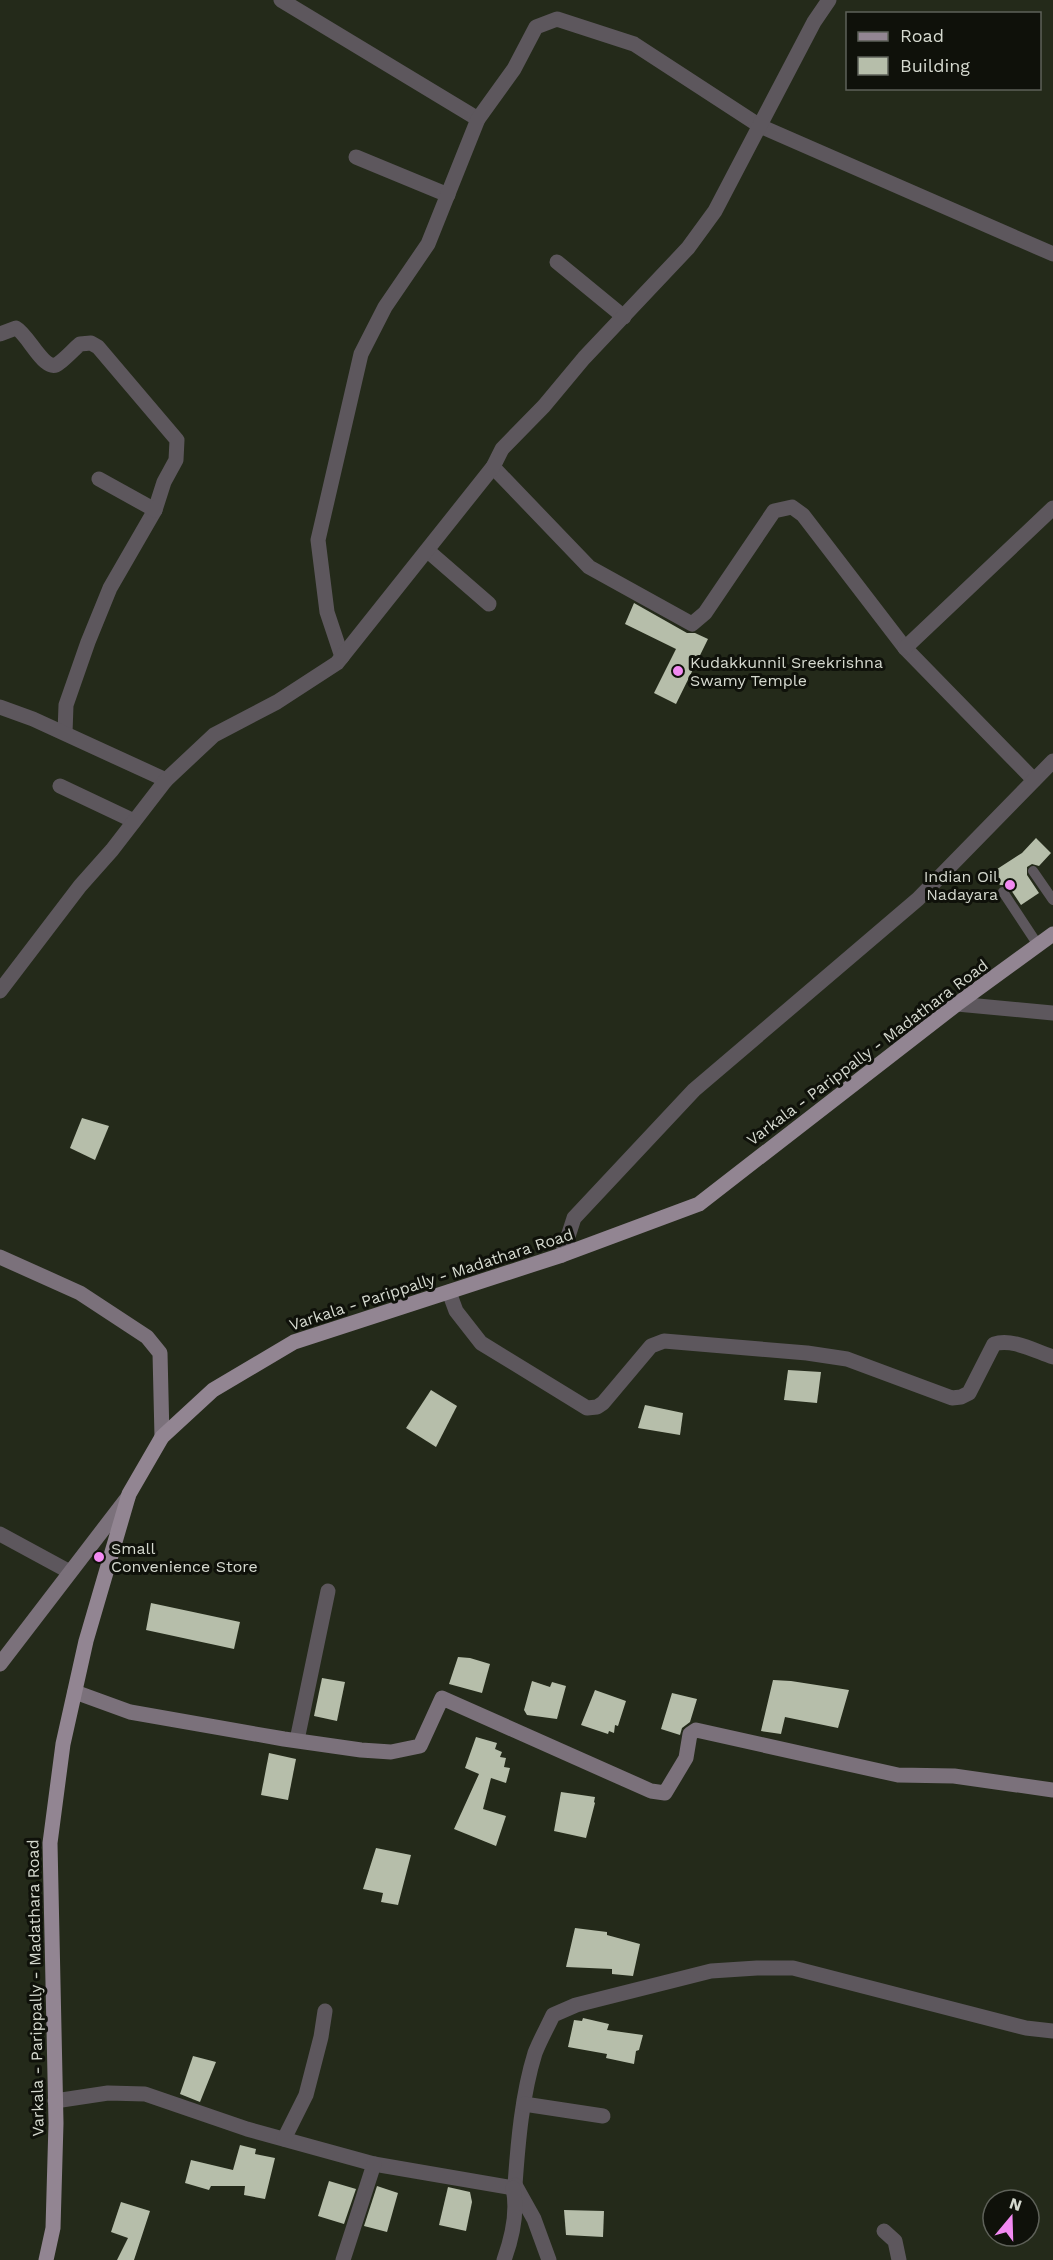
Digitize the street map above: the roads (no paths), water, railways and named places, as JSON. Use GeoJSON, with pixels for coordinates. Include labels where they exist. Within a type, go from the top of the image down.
{"type":"FeatureCollection","features":[{"type":"Feature","properties":{"kind":"main road","name":"Varkala - Parippally - Madathara Road"},"geometry":{"type":"LineString","coordinates":[[46,2260],[53,2228],[56,2101],[50,1842],[63,1744],[86,1641],[129,1494],[162,1437],[213,1390],[294,1342],[562,1255],[699,1204],[957,1004],[1053,934]]}},
{"type":"Feature","properties":{"kind":"main road"},"geometry":{"type":"LineString","coordinates":[[0,1257],[80,1293],[147,1337],[160,1353],[162,1437]]}},
{"type":"Feature","properties":{"kind":"main road"},"geometry":{"type":"LineString","coordinates":[[0,1664],[129,1494]]}},
{"type":"Feature","properties":{"kind":"main road"},"geometry":{"type":"LineString","coordinates":[[75,1692],[130,1712],[361,1750],[391,1752],[420,1746],[442,1698],[651,1791],[665,1793],[686,1758],[690,1734],[696,1730],[898,1775],[954,1776],[1053,1790]]}},
{"type":"Feature","properties":{"kind":"street"},"geometry":{"type":"LineString","coordinates":[[281,0],[478,119]]}},
{"type":"Feature","properties":{"kind":"street"},"geometry":{"type":"LineString","coordinates":[[0,992],[80,886],[166,780],[214,735],[277,702],[337,663],[493,467],[502,448],[544,406],[584,358],[688,248],[715,211],[814,22],[829,0]]}},
{"type":"Feature","properties":{"kind":"street"},"geometry":{"type":"LineString","coordinates":[[342,657],[327,612],[318,540],[361,354],[385,307],[428,243],[478,119],[514,69],[536,27],[557,19],[634,44],[760,126],[1053,254]]}},
{"type":"Feature","properties":{"kind":"street"},"geometry":{"type":"LineString","coordinates":[[356,157],[448,195]]}},
{"type":"Feature","properties":{"kind":"street"},"geometry":{"type":"LineString","coordinates":[[557,262],[624,317]]}},
{"type":"Feature","properties":{"kind":"street"},"geometry":{"type":"LineString","coordinates":[[0,334],[16,328],[23,332],[46,364],[52,366],[58,364],[80,344],[91,343],[98,347],[177,440],[176,460],[164,482],[155,510],[110,588],[88,642],[66,705],[65,733]]}},
{"type":"Feature","properties":{"kind":"street"},"geometry":{"type":"LineString","coordinates":[[493,467],[588,567],[692,624],[705,613],[774,511],[792,507],[803,515],[904,648],[1034,780]]}},
{"type":"Feature","properties":{"kind":"street"},"geometry":{"type":"LineString","coordinates":[[99,479],[155,510]]}},
{"type":"Feature","properties":{"kind":"street"},"geometry":{"type":"LineString","coordinates":[[904,648],[1053,508]]}},
{"type":"Feature","properties":{"kind":"street"},"geometry":{"type":"LineString","coordinates":[[428,551],[489,603]]}},
{"type":"Feature","properties":{"kind":"street"},"geometry":{"type":"LineString","coordinates":[[0,707],[65,733],[166,780]]}},
{"type":"Feature","properties":{"kind":"street"},"geometry":{"type":"LineString","coordinates":[[562,1255],[574,1218],[694,1090],[918,899],[1053,761]]}},
{"type":"Feature","properties":{"kind":"street"},"geometry":{"type":"LineString","coordinates":[[60,786],[134,822]]}},
{"type":"Feature","properties":{"kind":"street"},"geometry":{"type":"LineString","coordinates":[[957,1004],[1053,1013]]}},
{"type":"Feature","properties":{"kind":"street"},"geometry":{"type":"LineString","coordinates":[[448,1292],[456,1311],[480,1343],[587,1408],[603,1404],[651,1346],[664,1341],[807,1353],[847,1359],[951,1398],[969,1393],[994,1344],[1009,1342],[1053,1357]]}},
{"type":"Feature","properties":{"kind":"street"},"geometry":{"type":"LineString","coordinates":[[0,1534],[70,1572]]}},
{"type":"Feature","properties":{"kind":"street"},"geometry":{"type":"LineString","coordinates":[[297,1740],[328,1592]]}},
{"type":"Feature","properties":{"kind":"street"},"geometry":{"type":"LineString","coordinates":[[504,2260],[512,2231],[518,2144],[524,2104],[536,2053],[553,2016],[576,2005],[711,1971],[794,1968],[1026,2028],[1053,2031]]}},
{"type":"Feature","properties":{"kind":"street"},"geometry":{"type":"LineString","coordinates":[[284,2139],[306,2095],[321,2037],[325,2011]]}},
{"type":"Feature","properties":{"kind":"street"},"geometry":{"type":"LineString","coordinates":[[56,2101],[108,2093],[145,2094],[247,2129],[374,2164],[514,2187],[534,2219],[549,2260]]}},
{"type":"Feature","properties":{"kind":"street"},"geometry":{"type":"LineString","coordinates":[[524,2104],[603,2116]]}},
{"type":"Feature","properties":{"kind":"street"},"geometry":{"type":"LineString","coordinates":[[343,2260],[374,2164]]}},
{"type":"Feature","properties":{"kind":"street"},"geometry":{"type":"LineString","coordinates":[[884,2232],[895,2241],[899,2260]]}},
{"type":"Feature","properties":{"kind":"lane"},"geometry":{"type":"LineString","coordinates":[[1033,871],[1053,900]]}},
{"type":"Feature","properties":{"kind":"lane"},"geometry":{"type":"LineString","coordinates":[[1003,892],[1038,945]]}},
{"type":"Feature","properties":{"kind":"place","name":"Kudakkunnil Sreekrishna Swamy Temple"},"geometry":{"type":"Point","coordinates":[678,671]}},
{"type":"Feature","properties":{"kind":"place","name":"Indian Oil Nadayara"},"geometry":{"type":"Point","coordinates":[1010,885]}},
{"type":"Feature","properties":{"kind":"place","name":"Small Convenience Store"},"geometry":{"type":"Point","coordinates":[99,1557]}}]}
